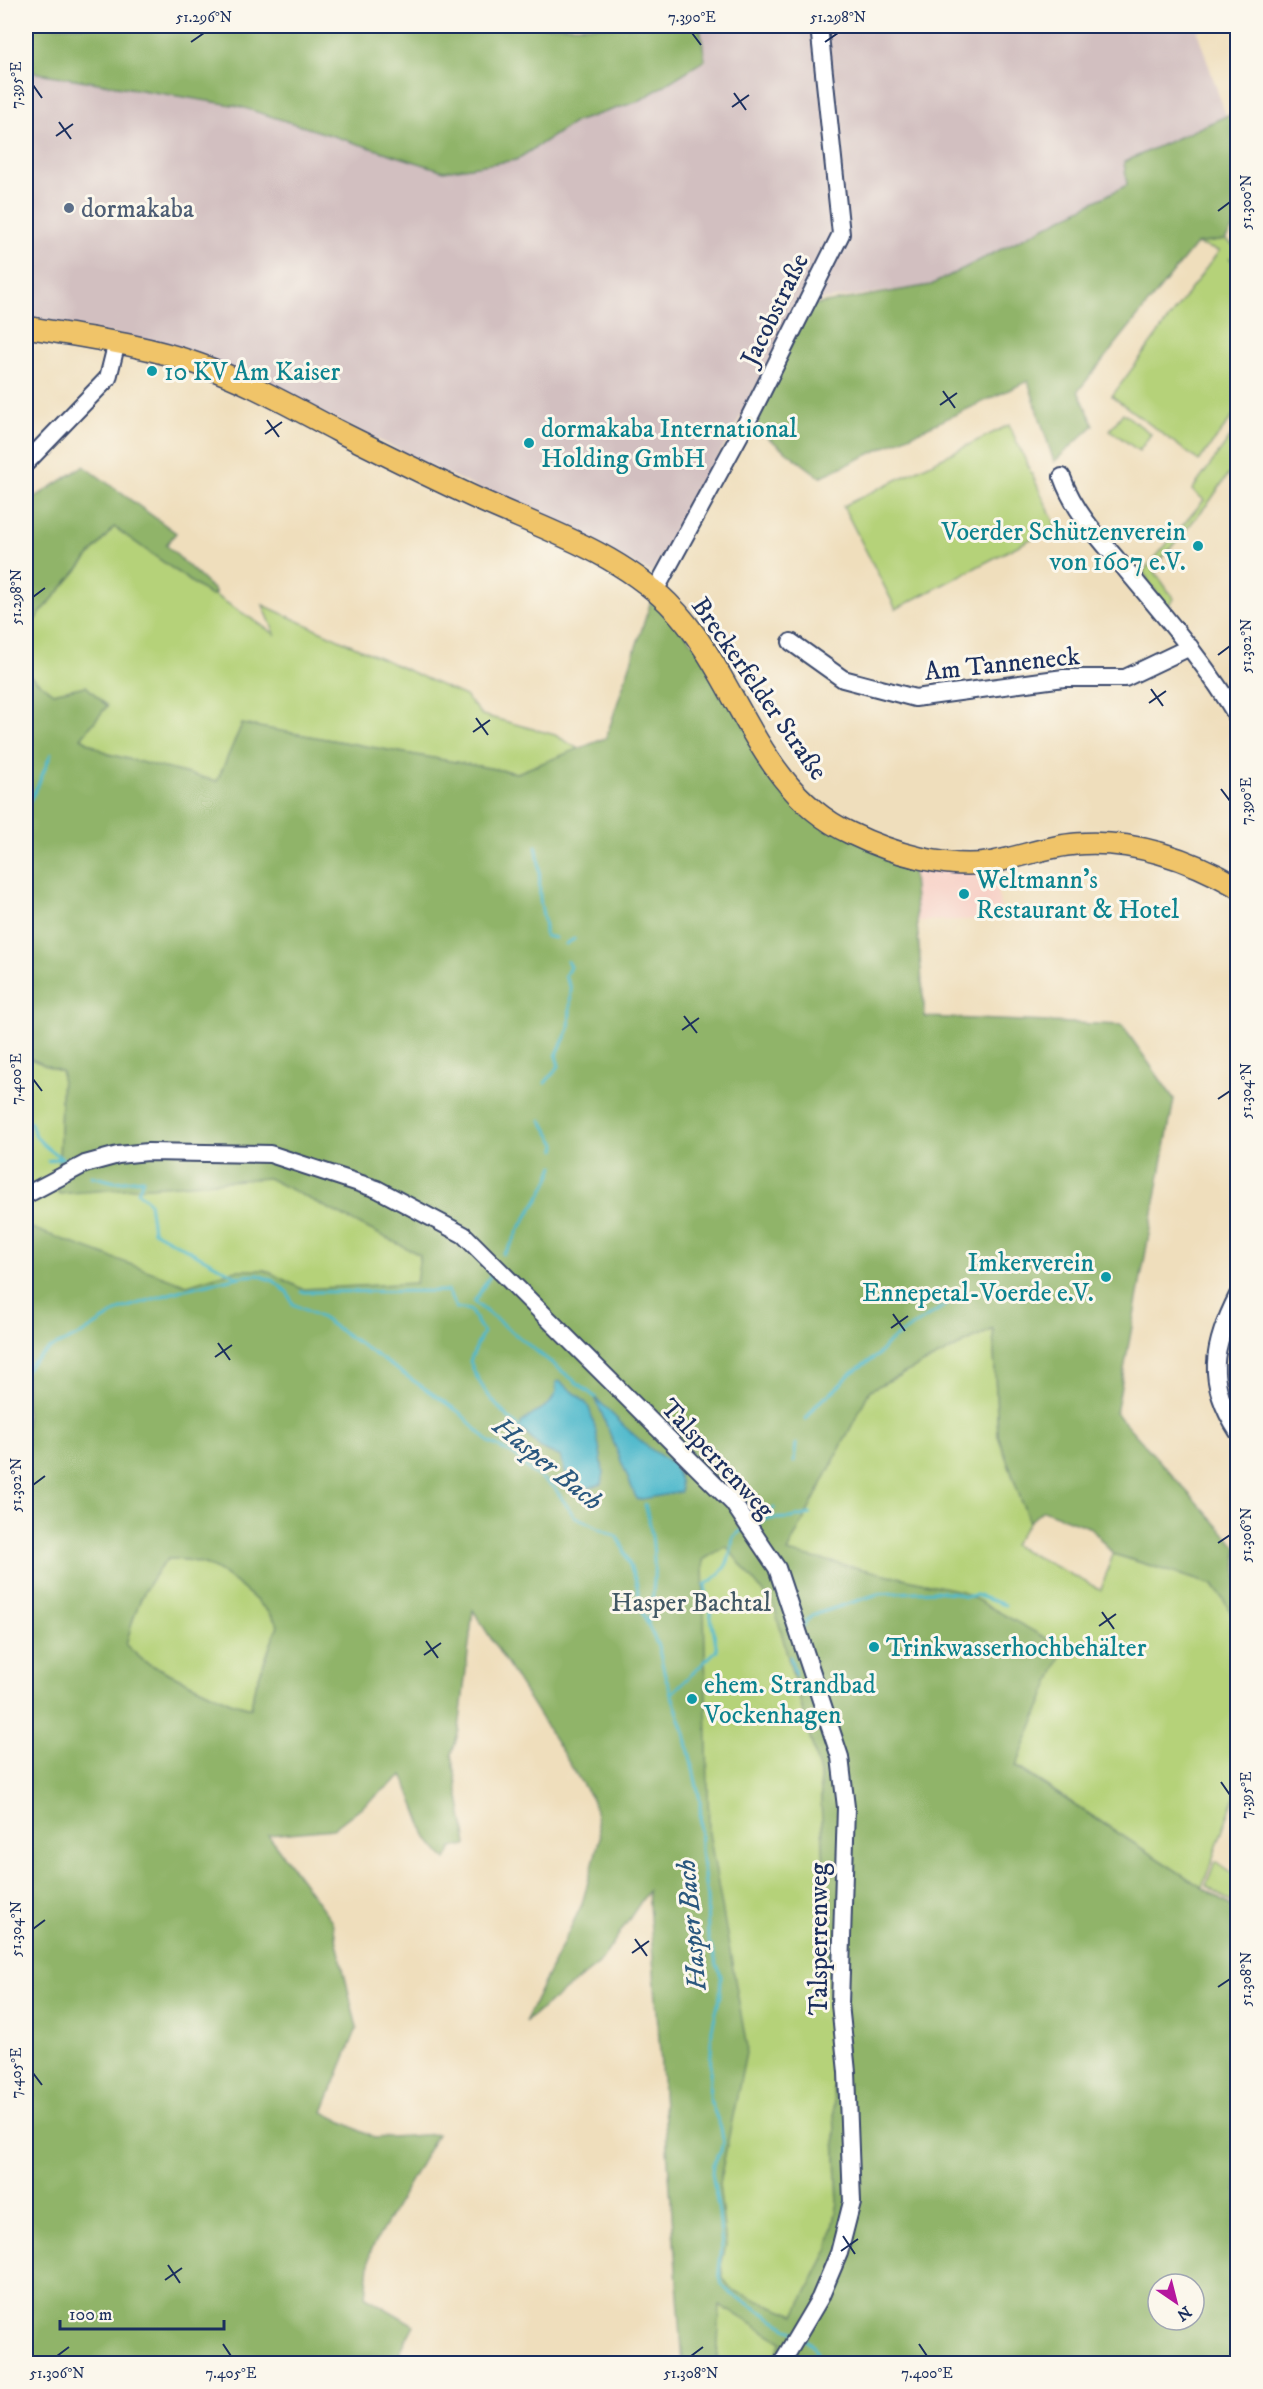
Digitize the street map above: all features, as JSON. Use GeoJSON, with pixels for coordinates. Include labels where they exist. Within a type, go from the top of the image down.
{"type":"FeatureCollection","features":[{"type":"Feature","properties":{"kind":"main road","name":"Breckerfelder Straße"},"geometry":{"type":"LineString","coordinates":[[26,327],[117,342],[197,363],[232,377],[466,494],[605,556],[635,575],[675,611],[696,638],[777,770],[809,806],[849,833],[907,853],[967,864],[990,862],[1074,844],[1118,845],[1176,858],[1204,869],[1238,887]]}},
{"type":"Feature","properties":{"kind":"street","name":"Jacobstraße"},"geometry":{"type":"LineString","coordinates":[[655,591],[749,418],[841,234],[819,26]]}},
{"type":"Feature","properties":{"kind":"street"},"geometry":{"type":"LineString","coordinates":[[26,463],[108,378],[117,342]]}},
{"type":"Feature","properties":{"kind":"street"},"geometry":{"type":"LineString","coordinates":[[1062,477],[1068,495],[1190,647],[1238,718]]}},
{"type":"Feature","properties":{"kind":"street","name":"Am Tanneneck"},"geometry":{"type":"LineString","coordinates":[[791,642],[843,679],[915,698],[1064,678],[1125,678],[1190,647]]}},
{"type":"Feature","properties":{"kind":"street","name":"Talsperrenweg"},"geometry":{"type":"LineString","coordinates":[[26,1195],[85,1164],[118,1155],[148,1152],[270,1154],[377,1189],[464,1235],[709,1479],[747,1521],[777,1568],[801,1636],[840,1757],[846,1807],[840,2004],[847,2072],[852,2202],[839,2253],[820,2298],[781,2364]]}},
{"type":"Feature","properties":{"kind":"street"},"geometry":{"type":"LineString","coordinates":[[1238,1295],[1218,1341],[1215,1376],[1227,1415],[1238,1432]]}},
{"type":"Feature","properties":{"kind":"shaded area"},"geometry":{"type":"Polygon","coordinates":[[[701,26],[1214,26],[1197,31],[1226,116],[1124,162],[1127,185],[931,285],[801,303],[730,437],[652,573],[267,386],[164,345],[26,316],[26,71],[238,107],[446,171],[516,160],[577,122],[639,101],[706,61],[701,26]]]}},
{"type":"Feature","properties":{"kind":"shaded area"},"geometry":{"type":"Polygon","coordinates":[[[912,865],[993,871],[1003,919],[917,921],[912,865]]]}},
{"type":"Feature","properties":{"kind":"green space"},"geometry":{"type":"Polygon","coordinates":[[[26,26],[700,26],[705,60],[639,101],[575,122],[516,160],[444,171],[238,106],[26,71],[26,26]]]}},
{"type":"Feature","properties":{"kind":"green space"},"geometry":{"type":"Polygon","coordinates":[[[1237,113],[1237,222],[1225,240],[1196,244],[1078,391],[1094,425],[1054,462],[1028,381],[820,477],[755,428],[807,306],[931,285],[1127,185],[1124,162],[1237,113]]]}},
{"type":"Feature","properties":{"kind":"green space"},"geometry":{"type":"Polygon","coordinates":[[[1225,240],[1237,247],[1237,263],[1229,258],[1237,265],[1237,411],[1199,461],[1112,396],[1219,251],[1196,244],[1225,240]]]}},
{"type":"Feature","properties":{"kind":"green space"},"geometry":{"type":"Polygon","coordinates":[[[1123,413],[1151,434],[1139,451],[1110,430],[1123,413]]]}},
{"type":"Feature","properties":{"kind":"green space"},"geometry":{"type":"Polygon","coordinates":[[[1009,425],[1056,526],[896,609],[843,506],[1009,425]]]}},
{"type":"Feature","properties":{"kind":"green space"},"geometry":{"type":"Polygon","coordinates":[[[1237,428],[1237,470],[1227,476],[1210,501],[1153,569],[1174,599],[1168,606],[1143,572],[1204,500],[1192,490],[1237,428]]]}},
{"type":"Feature","properties":{"kind":"green space"},"geometry":{"type":"Polygon","coordinates":[[[84,466],[176,533],[166,545],[216,592],[211,596],[114,527],[26,630],[26,503],[84,466]]]}},
{"type":"Feature","properties":{"kind":"green space"},"geometry":{"type":"Polygon","coordinates":[[[114,527],[211,596],[213,594],[275,634],[263,605],[465,696],[482,715],[555,735],[579,749],[517,773],[242,724],[217,782],[108,754],[81,738],[107,706],[86,686],[53,693],[26,673],[26,630],[114,527]]]}},
{"type":"Feature","properties":{"kind":"green space"},"geometry":{"type":"Polygon","coordinates":[[[653,595],[703,655],[775,773],[912,865],[925,1017],[1122,1025],[1174,1099],[1116,1413],[1237,1547],[1237,1628],[1229,1608],[1213,1585],[1113,1554],[1091,1528],[1043,1510],[1029,1522],[998,1435],[993,1329],[870,1390],[787,1552],[961,1591],[1064,1648],[1016,1767],[1237,1910],[1237,2363],[773,2363],[782,2342],[720,2305],[717,2363],[683,2363],[648,1891],[599,1964],[525,2022],[582,1904],[600,1837],[593,1801],[473,1610],[459,1730],[452,1754],[467,1845],[452,1848],[446,1860],[427,1838],[403,1775],[333,1829],[268,1835],[332,1921],[357,2028],[323,2112],[374,2138],[437,2134],[370,2252],[366,2297],[414,2325],[394,2363],[26,2363],[26,1226],[187,1285],[236,1270],[265,1270],[302,1289],[416,1283],[420,1255],[268,1178],[58,1194],[62,1072],[26,1057],[26,673],[53,693],[86,686],[107,706],[81,738],[108,754],[217,781],[242,724],[517,773],[606,738],[653,595]],[[726,1546],[703,1560],[709,1833],[747,2048],[719,2184],[726,2246],[721,2265],[723,2278],[732,2290],[795,2315],[829,2248],[838,2203],[820,1773],[774,1606],[726,1546]],[[168,1559],[152,1578],[141,1599],[126,1645],[145,1662],[230,1702],[251,1708],[254,1690],[278,1625],[254,1599],[232,1580],[201,1563],[168,1559]]]}},
{"type":"Feature","properties":{"kind":"green space","name":"Hasper Bachtal"},"geometry":{"type":"Polygon","coordinates":[[[26,1057],[62,1072],[58,1194],[262,1172],[372,1207],[704,1481],[781,1617],[787,1654],[820,1773],[838,2203],[829,2248],[773,2363],[693,2363],[656,1758],[26,1232],[26,1057]]]}},
{"type":"Feature","properties":{"kind":"green space"},"geometry":{"type":"Polygon","coordinates":[[[993,1329],[998,1435],[1029,1522],[1013,1545],[1101,1590],[1113,1554],[1213,1585],[1229,1608],[1237,1628],[1237,1790],[1202,1888],[1016,1766],[1063,1648],[787,1552],[870,1390],[993,1329]]]}},
{"type":"Feature","properties":{"kind":"green space"},"geometry":{"type":"Polygon","coordinates":[[[168,1559],[201,1563],[221,1573],[254,1599],[278,1625],[254,1690],[251,1708],[230,1702],[145,1662],[125,1645],[132,1620],[146,1588],[168,1559]]]}},
{"type":"Feature","properties":{"kind":"green space"},"geometry":{"type":"Polygon","coordinates":[[[1215,1861],[1237,1877],[1237,1906],[1206,1886],[1215,1861]]]}},
{"type":"Feature","properties":{"kind":"water"},"geometry":{"type":"Polygon","coordinates":[[[559,1381],[588,1406],[599,1445],[602,1484],[581,1489],[566,1475],[561,1457],[541,1448],[521,1429],[521,1423],[550,1403],[556,1392],[556,1382],[559,1381]]]}},
{"type":"Feature","properties":{"kind":"water"},"geometry":{"type":"Polygon","coordinates":[[[595,1397],[649,1448],[673,1464],[680,1481],[681,1492],[637,1500],[595,1397]]]}},
{"type":"Feature","properties":{"kind":"waterway"},"geometry":{"type":"LineString","coordinates":[[26,808],[51,754]]}},
{"type":"Feature","properties":{"kind":"waterway"},"geometry":{"type":"LineString","coordinates":[[536,846],[545,936],[555,938]]}},
{"type":"Feature","properties":{"kind":"waterway"},"geometry":{"type":"LineString","coordinates":[[566,944],[574,939]]}},
{"type":"Feature","properties":{"kind":"waterway"},"geometry":{"type":"LineString","coordinates":[[545,1083],[559,1066],[556,1056],[569,1029],[571,988],[565,976],[570,967],[567,961]]}},
{"type":"Feature","properties":{"kind":"waterway"},"geometry":{"type":"LineString","coordinates":[[541,1120],[556,1144],[556,1150]]}},
{"type":"Feature","properties":{"kind":"waterway"},"geometry":{"type":"LineString","coordinates":[[26,1122],[31,1123],[43,1144],[64,1160]]}},
{"type":"Feature","properties":{"kind":"waterway"},"geometry":{"type":"LineString","coordinates":[[48,1161],[60,1158]]}},
{"type":"Feature","properties":{"kind":"waterway"},"geometry":{"type":"LineString","coordinates":[[503,1254],[511,1245],[544,1190],[554,1166]]}},
{"type":"Feature","properties":{"kind":"waterway"},"geometry":{"type":"LineString","coordinates":[[91,1176],[115,1182],[143,1179],[138,1192],[149,1202],[153,1231],[238,1277]]}},
{"type":"Feature","properties":{"kind":"waterway","name":"Hasper Bach"},"geometry":{"type":"LineString","coordinates":[[26,1371],[32,1362],[49,1349],[82,1334],[121,1309],[185,1289],[258,1275],[274,1281],[287,1292],[293,1304],[322,1318],[459,1412],[489,1442],[514,1455],[529,1470],[554,1487],[574,1516],[616,1536],[636,1581],[642,1612],[658,1646],[665,1675],[685,1734],[700,1800],[701,1851],[707,1898],[708,1939],[721,1976],[720,1995],[712,2029],[709,2098],[721,2128],[723,2140],[721,2151],[713,2164],[712,2173],[722,2247],[719,2272],[722,2285],[730,2293],[795,2332]]}},
{"type":"Feature","properties":{"kind":"waterway"},"geometry":{"type":"LineString","coordinates":[[490,1276],[474,1302],[595,1397]]}},
{"type":"Feature","properties":{"kind":"waterway"},"geometry":{"type":"LineString","coordinates":[[301,1292],[448,1291],[456,1308],[470,1310],[483,1332],[470,1361],[479,1381],[498,1407],[521,1429]]}},
{"type":"Feature","properties":{"kind":"waterway"},"geometry":{"type":"LineString","coordinates":[[806,1419],[818,1403],[851,1373],[877,1356],[890,1341],[961,1295]]}},
{"type":"Feature","properties":{"kind":"waterway"},"geometry":{"type":"LineString","coordinates":[[794,1461],[796,1444]]}},
{"type":"Feature","properties":{"kind":"waterway"},"geometry":{"type":"LineString","coordinates":[[645,1504],[649,1518],[654,1563],[653,1593],[648,1623]]}},
{"type":"Feature","properties":{"kind":"waterway"},"geometry":{"type":"LineString","coordinates":[[765,1518],[774,1508]]}},
{"type":"Feature","properties":{"kind":"waterway"},"geometry":{"type":"LineString","coordinates":[[756,1525],[764,1519],[790,1518],[810,1514]]}},
{"type":"Feature","properties":{"kind":"waterway"},"geometry":{"type":"LineString","coordinates":[[671,1694],[717,1650],[705,1585],[723,1570],[729,1560],[733,1537],[743,1529]]}},
{"type":"Feature","properties":{"kind":"waterway"},"geometry":{"type":"LineString","coordinates":[[804,1626],[813,1615],[878,1594],[934,1591],[956,1593],[964,1597],[976,1595],[1005,1605]]}},
{"type":"Feature","properties":{"kind":"waterway"},"geometry":{"type":"LineString","coordinates":[[790,1657],[795,1675]]}},
{"type":"Feature","properties":{"kind":"waterway","name":"Hasper Bach"},"geometry":{"type":"LineString","coordinates":[[803,2337],[813,2345],[822,2364]]}},
{"type":"Feature","properties":{"kind":"place","name":"dormakaba"},"geometry":{"type":"Point","coordinates":[69,208]}},
{"type":"Feature","properties":{"kind":"place","name":"10 KV Am Kaiser"},"geometry":{"type":"Point","coordinates":[152,371]}},
{"type":"Feature","properties":{"kind":"place","name":"dormakaba International Holding GmbH"},"geometry":{"type":"Point","coordinates":[529,443]}},
{"type":"Feature","properties":{"kind":"place","name":"Voerder Schützenverein von 1607 e.V."},"geometry":{"type":"Point","coordinates":[1198,546]}},
{"type":"Feature","properties":{"kind":"place","name":"Weltmann's Restaurant & Hotel"},"geometry":{"type":"Point","coordinates":[964,894]}},
{"type":"Feature","properties":{"kind":"place","name":"Imkerverein Ennepetal-Voerde e.V."},"geometry":{"type":"Point","coordinates":[1106,1277]}},
{"type":"Feature","properties":{"kind":"place","name":"Trinkwasserhochbehälter"},"geometry":{"type":"Point","coordinates":[874,1647]}},
{"type":"Feature","properties":{"kind":"place","name":"ehem. Strandbad Vockenhagen"},"geometry":{"type":"Point","coordinates":[692,1699]}}]}
